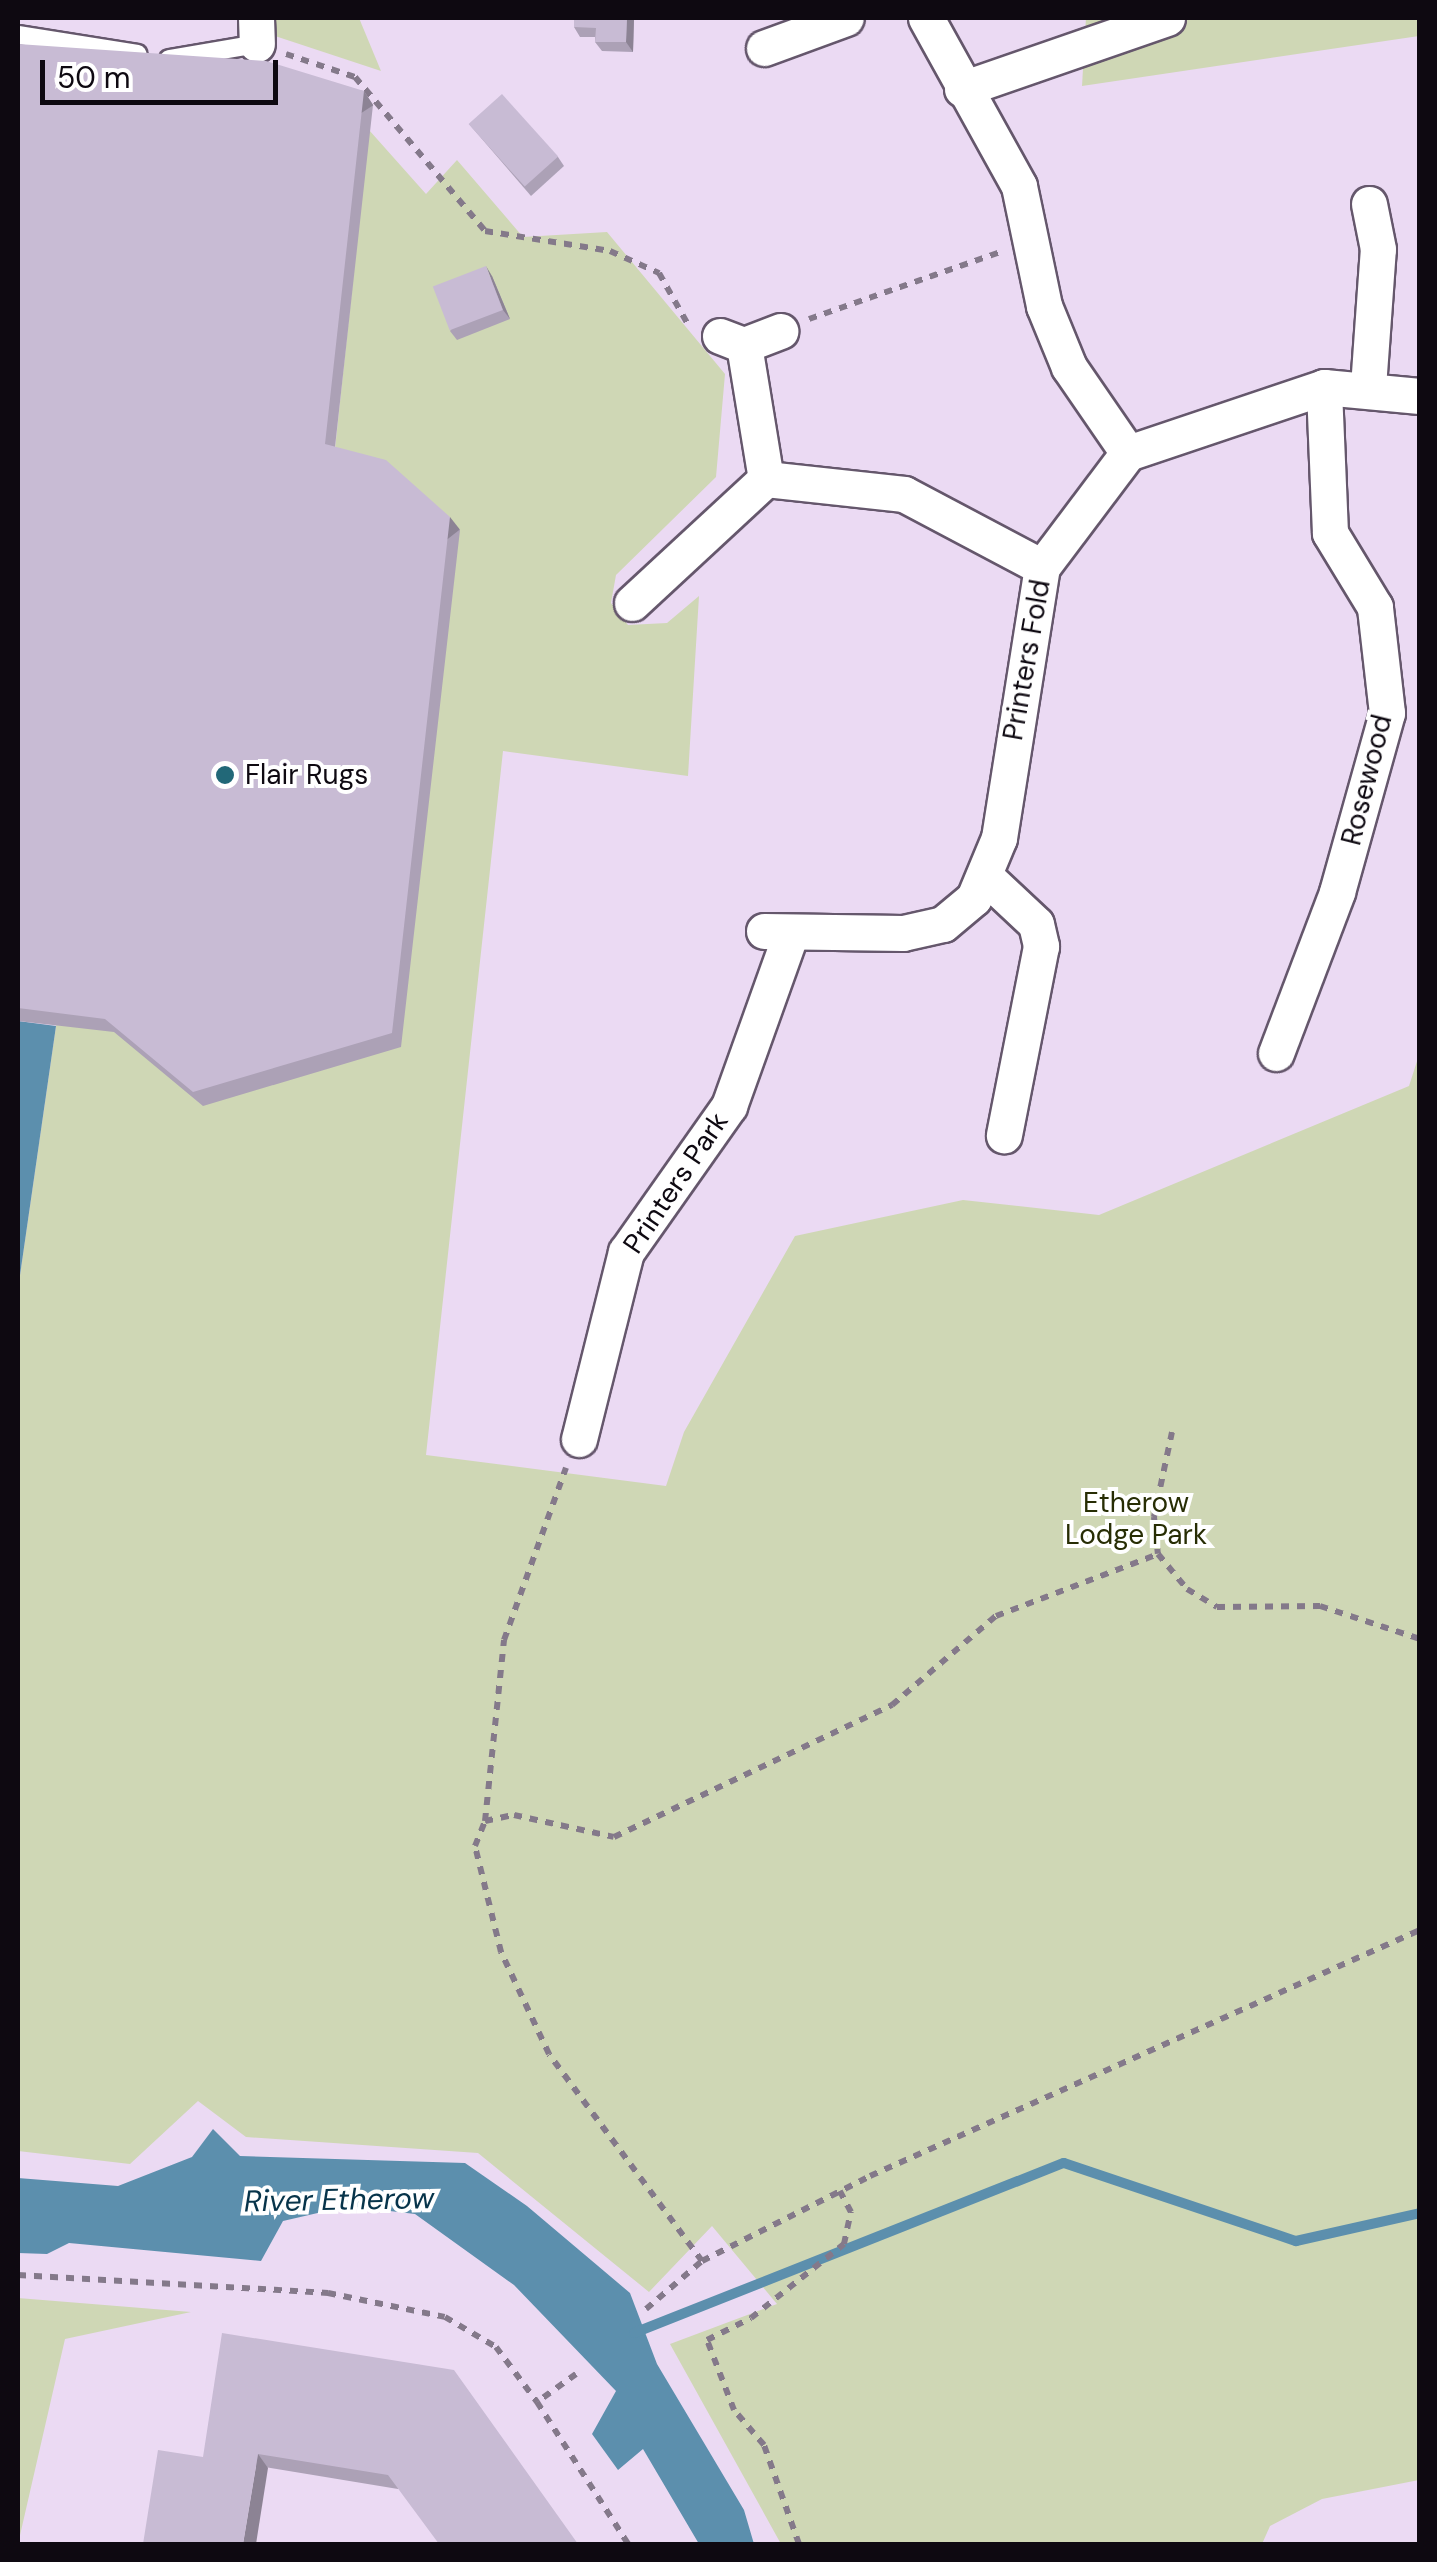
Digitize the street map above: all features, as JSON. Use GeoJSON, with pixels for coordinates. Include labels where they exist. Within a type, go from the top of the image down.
{"type":"FeatureCollection","features":[{"type":"Feature","properties":{"kind":"street"},"geometry":{"type":"LineString","coordinates":[[764,48],[846,18]]}},
{"type":"Feature","properties":{"kind":"street"},"geometry":{"type":"LineString","coordinates":[[926,18],[962,90],[1019,186],[1044,306],[1069,367],[1128,453],[1324,388],[1368,387],[1420,396]]}},
{"type":"Feature","properties":{"kind":"street"},"geometry":{"type":"LineString","coordinates":[[962,90],[1167,18]]}},
{"type":"Feature","properties":{"kind":"street"},"geometry":{"type":"LineString","coordinates":[[1368,387],[1378,248],[1369,204]]}},
{"type":"Feature","properties":{"kind":"street"},"geometry":{"type":"LineString","coordinates":[[766,479],[732,340],[787,328]]}},
{"type":"Feature","properties":{"kind":"street","name":"Rosewood"},"geometry":{"type":"LineString","coordinates":[[1276,1053],[1337,892],[1387,713],[1375,606],[1330,534],[1324,388]]}},
{"type":"Feature","properties":{"kind":"street","name":"Printers Fold"},"geometry":{"type":"LineString","coordinates":[[999,838],[1042,567],[1128,453]]}},
{"type":"Feature","properties":{"kind":"street"},"geometry":{"type":"LineString","coordinates":[[632,603],[766,479],[904,494],[1042,567]]}},
{"type":"Feature","properties":{"kind":"street","name":"Printers Park"},"geometry":{"type":"LineString","coordinates":[[579,1439],[626,1252],[729,1106],[777,932],[943,924],[987,878],[999,838]]}},
{"type":"Feature","properties":{"kind":"street"},"geometry":{"type":"LineString","coordinates":[[987,878],[1036,924],[1041,946],[1004,1135]]}},
{"type":"Feature","properties":{"kind":"lane"},"geometry":{"type":"LineString","coordinates":[[18,34],[171,60],[256,31]]}},
{"type":"Feature","properties":{"kind":"path"},"geometry":{"type":"LineString","coordinates":[[256,31],[354,78],[485,231],[610,251],[659,273],[697,340],[732,340]]}},
{"type":"Feature","properties":{"kind":"path"},"geometry":{"type":"LineString","coordinates":[[787,328],[1033,240]]}},
{"type":"Feature","properties":{"kind":"path"},"geometry":{"type":"LineString","coordinates":[[1172,1432],[1154,1517],[1158,1554],[1187,1590],[1217,1606],[1320,1606],[1420,1639]]}},
{"type":"Feature","properties":{"kind":"path"},"geometry":{"type":"LineString","coordinates":[[579,1439],[504,1640],[485,1821],[475,1846],[501,1952],[548,2054],[702,2261]]}},
{"type":"Feature","properties":{"kind":"path"},"geometry":{"type":"LineString","coordinates":[[485,1821],[514,1815],[614,1837],[892,1705],[996,1616],[1158,1554]]}},
{"type":"Feature","properties":{"kind":"path"},"geometry":{"type":"LineString","coordinates":[[646,2308],[702,2261],[840,2191],[1420,1930]]}},
{"type":"Feature","properties":{"kind":"path"},"geometry":{"type":"LineString","coordinates":[[800,2544],[764,2445],[734,2410],[707,2340],[751,2318],[844,2244],[851,2212],[840,2191]]}},
{"type":"Feature","properties":{"kind":"path"},"geometry":{"type":"LineString","coordinates":[[18,2275],[328,2294],[445,2317],[496,2347],[628,2544]]}},
{"type":"Feature","properties":{"kind":"path"},"geometry":{"type":"LineString","coordinates":[[536,2402],[576,2374]]}},
{"type":"Feature","properties":{"kind":"green space"},"geometry":{"type":"Polygon","coordinates":[[[260,18],[359,18],[381,71],[275,36],[260,18]]]}},
{"type":"Feature","properties":{"kind":"green space"},"geometry":{"type":"Polygon","coordinates":[[[1086,18],[1419,18],[1419,36],[1082,86],[1086,18]]]}},
{"type":"Feature","properties":{"kind":"green space","name":"Etherow Lodge Park"},"geometry":{"type":"Polygon","coordinates":[[[369,130],[426,194],[457,160],[523,237],[607,232],[725,374],[716,477],[616,575],[611,603],[628,625],[667,623],[699,596],[688,776],[503,751],[426,1455],[666,1486],[684,1432],[795,1236],[963,1200],[1099,1215],[1409,1086],[1419,1055],[1419,2480],[1322,2499],[1270,2526],[1262,2544],[781,2544],[670,2344],[777,2304],[712,2226],[649,2292],[478,2153],[246,2137],[198,2101],[130,2164],[18,2151],[18,1289],[56,1026],[66,985],[334,458],[369,130]]]}},
{"type":"Feature","properties":{"kind":"green space"},"geometry":{"type":"Polygon","coordinates":[[[18,2298],[191,2312],[65,2339],[18,2544],[18,2298]]]}},
{"type":"Feature","properties":{"kind":"water"},"geometry":{"type":"Polygon","coordinates":[[[18,1021],[56,1026],[18,1289],[18,1021]]]}},
{"type":"Feature","properties":{"kind":"water","name":"River Etherow"},"geometry":{"type":"Polygon","coordinates":[[[213,2129],[240,2156],[465,2163],[527,2206],[630,2293],[657,2364],[744,2510],[754,2544],[699,2544],[643,2449],[618,2470],[592,2434],[616,2391],[514,2285],[415,2214],[348,2206],[283,2221],[261,2261],[69,2243],[47,2254],[18,2253],[18,2178],[118,2186],[192,2157],[213,2129]]]}},
{"type":"Feature","properties":{"kind":"building"},"geometry":{"type":"Polygon","coordinates":[[[574,18],[627,18],[626,42],[595,42],[596,28],[574,27],[574,18]]]}},
{"type":"Feature","properties":{"kind":"building","name":"Flair Rugs"},"geometry":{"type":"Polygon","coordinates":[[[18,44],[266,61],[364,91],[325,444],[386,460],[450,517],[392,1033],[193,1092],[105,1019],[18,1008],[18,44]]]}},
{"type":"Feature","properties":{"kind":"building"},"geometry":{"type":"Polygon","coordinates":[[[502,94],[558,156],[525,187],[469,124],[502,94]]]}},
{"type":"Feature","properties":{"kind":"building"},"geometry":{"type":"Polygon","coordinates":[[[486,266],[503,310],[450,330],[433,286],[486,266]]]}},
{"type":"Feature","properties":{"kind":"building"},"geometry":{"type":"Polygon","coordinates":[[[222,2333],[454,2370],[578,2544],[439,2544],[388,2475],[258,2454],[243,2544],[143,2544],[158,2450],[203,2457],[222,2333]]]}},
{"type":"Feature","properties":{"kind":"waterway"},"geometry":{"type":"LineString","coordinates":[[634,2333],[1064,2163],[1296,2241],[1420,2213]]}},
{"type":"Feature","properties":{"kind":"place","name":"Flair Rugs"},"geometry":{"type":"Point","coordinates":[225,775]}}]}
